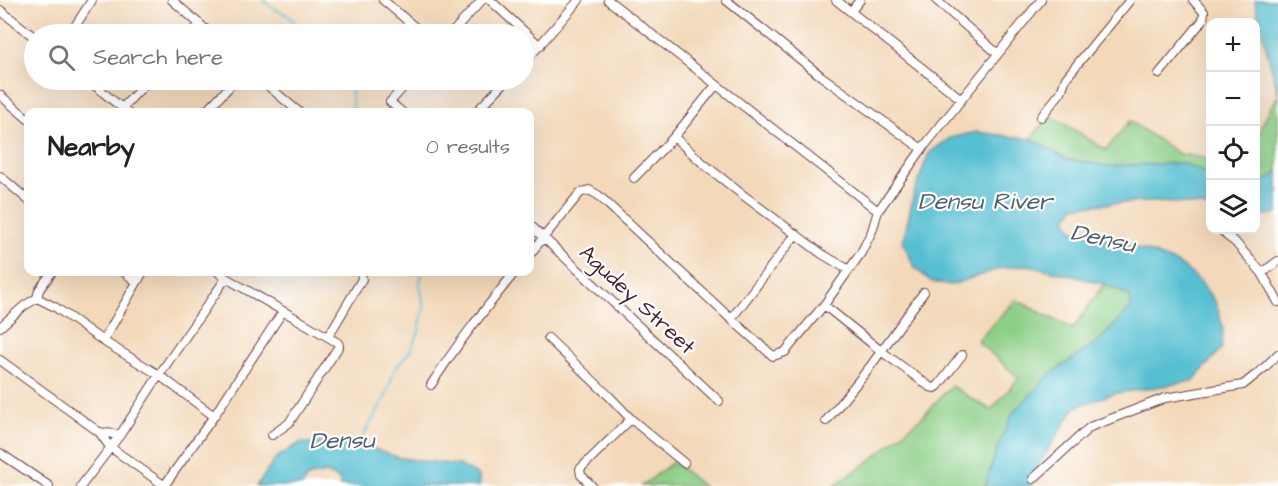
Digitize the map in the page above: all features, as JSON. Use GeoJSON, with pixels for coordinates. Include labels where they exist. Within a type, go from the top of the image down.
{"type":"FeatureCollection","features":[{"type":"Feature","properties":{"kind":"street"},"geometry":{"type":"LineString","coordinates":[[76,24],[92,0]]}},
{"type":"Feature","properties":{"kind":"street"},"geometry":{"type":"LineString","coordinates":[[172,0],[200,24]]}},
{"type":"Feature","properties":{"kind":"street"},"geometry":{"type":"LineString","coordinates":[[383,0],[411,24]]}},
{"type":"Feature","properties":{"kind":"street"},"geometry":{"type":"LineString","coordinates":[[460,24],[482,0]]}},
{"type":"Feature","properties":{"kind":"street"},"geometry":{"type":"LineString","coordinates":[[490,0],[516,24]]}},
{"type":"Feature","properties":{"kind":"street"},"geometry":{"type":"LineString","coordinates":[[534,52],[579,0]]}},
{"type":"Feature","properties":{"kind":"street"},"geometry":{"type":"LineString","coordinates":[[608,0],[878,211]]}},
{"type":"Feature","properties":{"kind":"street"},"geometry":{"type":"LineString","coordinates":[[726,0],[821,76],[922,148]]}},
{"type":"Feature","properties":{"kind":"street"},"geometry":{"type":"LineString","coordinates":[[836,0],[961,99]]}},
{"type":"Feature","properties":{"kind":"street"},"geometry":{"type":"LineString","coordinates":[[851,11],[860,0]]}},
{"type":"Feature","properties":{"kind":"street"},"geometry":{"type":"LineString","coordinates":[[937,0],[998,54]]}},
{"type":"Feature","properties":{"kind":"street"},"geometry":{"type":"LineString","coordinates":[[534,249],[580,193],[589,190],[598,195],[774,356],[785,352],[824,305],[861,253],[872,231],[878,211],[922,148],[1041,0]]}},
{"type":"Feature","properties":{"kind":"street"},"geometry":{"type":"LineString","coordinates":[[1041,117],[1061,92],[1066,78],[1130,0]]}},
{"type":"Feature","properties":{"kind":"street"},"geometry":{"type":"LineString","coordinates":[[1159,74],[1203,20],[1204,12],[1193,0]]}},
{"type":"Feature","properties":{"kind":"street"},"geometry":{"type":"LineString","coordinates":[[0,10],[24,29]]}},
{"type":"Feature","properties":{"kind":"street"},"geometry":{"type":"LineString","coordinates":[[534,40],[540,46]]}},
{"type":"Feature","properties":{"kind":"street"},"geometry":{"type":"LineString","coordinates":[[634,178],[674,137],[716,85]]}},
{"type":"Feature","properties":{"kind":"street"},"geometry":{"type":"LineString","coordinates":[[100,90],[122,108]]}},
{"type":"Feature","properties":{"kind":"street"},"geometry":{"type":"LineString","coordinates":[[126,108],[141,90]]}},
{"type":"Feature","properties":{"kind":"street"},"geometry":{"type":"LineString","coordinates":[[210,108],[227,90]]}},
{"type":"Feature","properties":{"kind":"street"},"geometry":{"type":"LineString","coordinates":[[273,90],[294,108]]}},
{"type":"Feature","properties":{"kind":"street"},"geometry":{"type":"LineString","coordinates":[[397,108],[390,102],[401,90]]}},
{"type":"Feature","properties":{"kind":"street"},"geometry":{"type":"LineString","coordinates":[[480,108],[497,90]]}},
{"type":"Feature","properties":{"kind":"street"},"geometry":{"type":"LineString","coordinates":[[0,95],[24,116]]}},
{"type":"Feature","properties":{"kind":"street"},"geometry":{"type":"LineString","coordinates":[[674,137],[705,165],[822,254],[849,270]]}},
{"type":"Feature","properties":{"kind":"street"},"geometry":{"type":"LineString","coordinates":[[0,176],[24,197]]}},
{"type":"Feature","properties":{"kind":"street","name":"Agudey Street"},"geometry":{"type":"LineString","coordinates":[[534,229],[719,401]]}},
{"type":"Feature","properties":{"kind":"street"},"geometry":{"type":"LineString","coordinates":[[731,319],[796,234]]}},
{"type":"Feature","properties":{"kind":"street"},"geometry":{"type":"LineString","coordinates":[[1225,234],[1262,273],[1278,302]]}},
{"type":"Feature","properties":{"kind":"street"},"geometry":{"type":"LineString","coordinates":[[1262,273],[1278,261]]}},
{"type":"Feature","properties":{"kind":"street"},"geometry":{"type":"LineString","coordinates":[[0,327],[37,298],[39,290],[49,276]]}},
{"type":"Feature","properties":{"kind":"street"},"geometry":{"type":"LineString","coordinates":[[129,276],[137,282]]}},
{"type":"Feature","properties":{"kind":"street"},"geometry":{"type":"LineString","coordinates":[[103,341],[141,276]]}},
{"type":"Feature","properties":{"kind":"street"},"geometry":{"type":"LineString","coordinates":[[223,276],[338,343],[339,346],[289,423],[272,435]]}},
{"type":"Feature","properties":{"kind":"street"},"geometry":{"type":"LineString","coordinates":[[328,337],[362,279],[362,276]]}},
{"type":"Feature","properties":{"kind":"street"},"geometry":{"type":"LineString","coordinates":[[431,385],[447,358],[512,276]]}},
{"type":"Feature","properties":{"kind":"street"},"geometry":{"type":"LineString","coordinates":[[81,486],[120,435],[226,278]]}},
{"type":"Feature","properties":{"kind":"street"},"geometry":{"type":"LineString","coordinates":[[826,421],[869,368],[924,292]]}},
{"type":"Feature","properties":{"kind":"street"},"geometry":{"type":"LineString","coordinates":[[37,298],[55,307],[103,341],[159,375],[214,416]]}},
{"type":"Feature","properties":{"kind":"street"},"geometry":{"type":"LineString","coordinates":[[824,305],[930,387],[938,386],[962,355]]}},
{"type":"Feature","properties":{"kind":"street"},"geometry":{"type":"LineString","coordinates":[[0,360],[99,432],[110,447],[165,486],[283,311]]}},
{"type":"Feature","properties":{"kind":"street"},"geometry":{"type":"LineString","coordinates":[[548,338],[631,419],[684,464]]}},
{"type":"Feature","properties":{"kind":"street"},"geometry":{"type":"LineString","coordinates":[[1033,479],[1090,427],[1165,398],[1243,385],[1278,354]]}},
{"type":"Feature","properties":{"kind":"street"},"geometry":{"type":"LineString","coordinates":[[592,486],[581,475],[580,469],[631,419]]}},
{"type":"Feature","properties":{"kind":"street"},"geometry":{"type":"LineString","coordinates":[[99,432],[120,435]]}},
{"type":"Feature","properties":{"kind":"street"},"geometry":{"type":"LineString","coordinates":[[0,453],[49,486]]}},
{"type":"Feature","properties":{"kind":"green space"},"geometry":{"type":"Polygon","coordinates":[[[1278,96],[1278,170],[1260,183],[1260,129],[1278,96]]]}},
{"type":"Feature","properties":{"kind":"green space"},"geometry":{"type":"Polygon","coordinates":[[[1050,115],[1106,150],[1130,121],[1179,154],[1206,158],[1206,173],[1182,163],[1108,166],[1066,159],[1031,139],[1050,115]]]}},
{"type":"Feature","properties":{"kind":"green space"},"geometry":{"type":"Polygon","coordinates":[[[1104,284],[1130,296],[1131,308],[1098,342],[1049,375],[999,443],[985,486],[833,486],[870,461],[924,415],[951,386],[991,410],[1019,378],[977,341],[1016,300],[1073,329],[1104,284]]]}},
{"type":"Feature","properties":{"kind":"green space"},"geometry":{"type":"Polygon","coordinates":[[[673,462],[703,486],[642,486],[673,462]]]}},
{"type":"Feature","properties":{"kind":"water"},"geometry":{"type":"Polygon","coordinates":[[[1255,0],[1278,0],[1278,95],[1260,18],[1255,0]]]}},
{"type":"Feature","properties":{"kind":"water","name":"Densu River"},"geometry":{"type":"Polygon","coordinates":[[[977,132],[1031,139],[1066,159],[1108,166],[1182,163],[1206,173],[1206,207],[1160,202],[1075,206],[1066,218],[1072,229],[1147,251],[1179,264],[1200,281],[1216,303],[1223,328],[1222,348],[1193,381],[1112,394],[1075,407],[1035,470],[1031,486],[985,486],[999,443],[1013,413],[1049,375],[1098,342],[1131,308],[1130,296],[1104,284],[1029,265],[1001,268],[951,285],[932,282],[915,268],[903,242],[914,193],[929,153],[950,138],[977,132]]]}},
{"type":"Feature","properties":{"kind":"water"},"geometry":{"type":"Polygon","coordinates":[[[1278,170],[1278,213],[1260,216],[1260,183],[1278,170]]]}},
{"type":"Feature","properties":{"kind":"water"},"geometry":{"type":"Polygon","coordinates":[[[300,443],[334,443],[368,447],[400,458],[459,465],[479,476],[480,486],[340,486],[340,480],[327,473],[307,477],[302,486],[257,486],[276,458],[300,443]]]}},
{"type":"Feature","properties":{"kind":"waterway"},"geometry":{"type":"LineString","coordinates":[[263,0],[289,16],[296,24]]}},
{"type":"Feature","properties":{"kind":"waterway"},"geometry":{"type":"LineString","coordinates":[[350,90],[353,108]]}},
{"type":"Feature","properties":{"kind":"waterway","name":"Densu"},"geometry":{"type":"LineString","coordinates":[[357,446],[385,398],[395,369],[410,351],[418,334],[424,309],[420,284],[421,276]]}}]}
